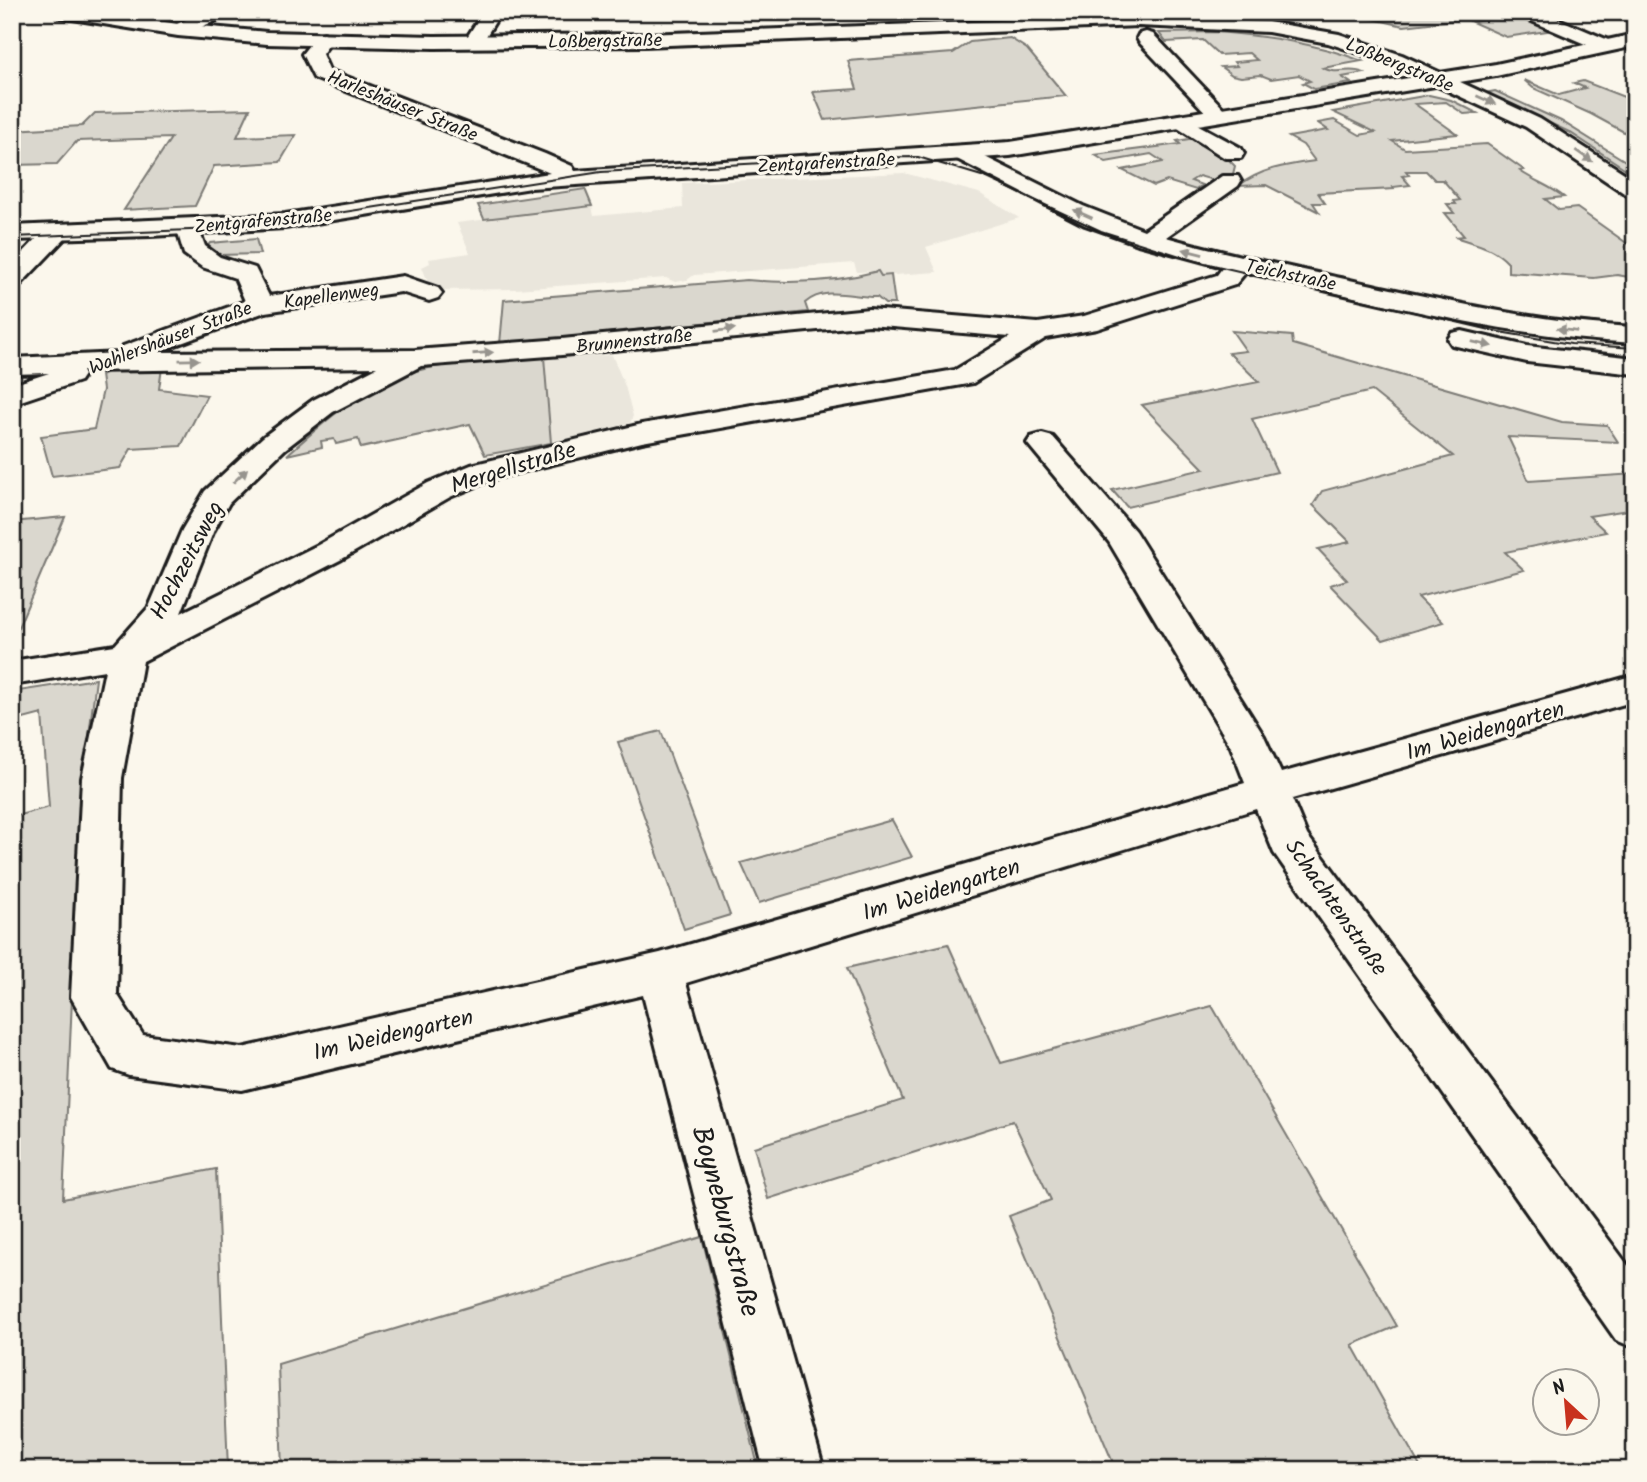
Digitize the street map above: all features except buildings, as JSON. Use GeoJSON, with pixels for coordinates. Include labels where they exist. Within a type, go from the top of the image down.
{"type":"FeatureCollection","features":[{"type":"Feature","properties":{"kind":"street","name":"Harleshäuser Straße"},"geometry":{"type":"LineString","coordinates":[[60,12],[178,30],[267,38],[324,39]]}},
{"type":"Feature","properties":{"kind":"street"},"geometry":{"type":"LineString","coordinates":[[178,30],[221,12]]}},
{"type":"Feature","properties":{"kind":"street"},"geometry":{"type":"LineString","coordinates":[[473,42],[492,12]]}},
{"type":"Feature","properties":{"kind":"street"},"geometry":{"type":"LineString","coordinates":[[1526,12],[1606,46]]}},
{"type":"Feature","properties":{"kind":"street","name":"Loßbergstraße"},"geometry":{"type":"LineString","coordinates":[[1142,30],[1228,14],[1315,22],[1394,41],[1555,112]]}},
{"type":"Feature","properties":{"kind":"street","name":"Loßbergstraße"},"geometry":{"type":"LineString","coordinates":[[324,39],[473,42],[645,40],[1142,30],[1230,23],[1295,30],[1374,50],[1533,122],[1635,190]]}},
{"type":"Feature","properties":{"kind":"street"},"geometry":{"type":"LineString","coordinates":[[1142,30],[1218,114]]}},
{"type":"Feature","properties":{"kind":"street","name":"Harleshäuser Straße"},"geometry":{"type":"LineString","coordinates":[[324,39],[312,54],[321,74],[537,159],[564,171],[567,178]]}},
{"type":"Feature","properties":{"kind":"street","name":"Zentgrafenstraße"},"geometry":{"type":"LineString","coordinates":[[12,233],[285,221],[531,181],[965,154],[1073,141],[1218,114],[1471,74],[1635,40]]}},
{"type":"Feature","properties":{"kind":"street"},"geometry":{"type":"LineString","coordinates":[[1180,121],[1233,153]]}},
{"type":"Feature","properties":{"kind":"street","name":"Teichstraße"},"geometry":{"type":"LineString","coordinates":[[965,154],[1056,202],[1233,272],[1527,354],[1635,366]]}},
{"type":"Feature","properties":{"kind":"street"},"geometry":{"type":"LineString","coordinates":[[1147,239],[1230,181]]}},
{"type":"Feature","properties":{"kind":"street","name":"Wahlershäuser Straße"},"geometry":{"type":"LineString","coordinates":[[12,395],[260,305],[246,273],[211,262],[193,249],[188,227]]}},
{"type":"Feature","properties":{"kind":"street"},"geometry":{"type":"LineString","coordinates":[[12,279],[57,232]]}},
{"type":"Feature","properties":{"kind":"street","name":"Teichstraße"},"geometry":{"type":"LineString","coordinates":[[1233,272],[1513,324],[1635,335]]}},
{"type":"Feature","properties":{"kind":"street","name":"Brunnenstraße"},"geometry":{"type":"LineString","coordinates":[[12,366],[157,361],[415,358],[617,342],[869,317],[1038,331],[1088,323],[1233,272]]}},
{"type":"Feature","properties":{"kind":"street","name":"Kapellenweg"},"geometry":{"type":"LineString","coordinates":[[260,305],[403,276],[429,293]]}},
{"type":"Feature","properties":{"kind":"street","name":"Mergellstraße"},"geometry":{"type":"LineString","coordinates":[[12,673],[126,655],[330,552],[439,490],[482,472],[642,433],[963,377],[1038,331]]}},
{"type":"Feature","properties":{"kind":"street","name":"Hochzeitsweg"},"geometry":{"type":"LineString","coordinates":[[126,655],[165,611],[198,530],[216,498],[274,443],[323,406],[415,358]]}},
{"type":"Feature","properties":{"kind":"street","name":"Schachtenstraße"},"geometry":{"type":"LineString","coordinates":[[1042,443],[1123,538],[1250,746],[1290,842],[1635,1321]]}},
{"type":"Feature","properties":{"kind":"street","name":"Im Weidengarten"},"geometry":{"type":"LineString","coordinates":[[126,655],[102,778],[94,997],[129,1054],[242,1069],[660,972],[1268,791],[1635,688]]}},
{"type":"Feature","properties":{"kind":"street","name":"Boyneburgstraße"},"geometry":{"type":"LineString","coordinates":[[660,972],[794,1470]]}},
{"type":"Feature","properties":{"kind":"shaded area"},"geometry":{"type":"Polygon","coordinates":[[[1342,12],[1450,12],[1463,19],[1404,26],[1342,12]]]}},
{"type":"Feature","properties":{"kind":"shaded area"},"geometry":{"type":"Polygon","coordinates":[[[1520,15],[1554,30],[1506,37],[1472,22],[1520,15]]]}},
{"type":"Feature","properties":{"kind":"shaded area"},"geometry":{"type":"Polygon","coordinates":[[[1216,32],[1272,38],[1326,49],[1362,61],[1323,68],[1364,73],[1342,77],[1351,83],[1314,89],[1303,83],[1310,81],[1299,75],[1271,79],[1261,75],[1241,77],[1232,75],[1221,67],[1237,66],[1234,62],[1257,60],[1249,53],[1219,55],[1203,40],[1166,42],[1159,33],[1216,32]]]}},
{"type":"Feature","properties":{"kind":"shaded area"},"geometry":{"type":"Polygon","coordinates":[[[1010,38],[1027,49],[1066,96],[825,120],[813,92],[857,89],[848,61],[953,53],[970,42],[1010,38]]]}},
{"type":"Feature","properties":{"kind":"shaded area"},"geometry":{"type":"Polygon","coordinates":[[[1524,80],[1559,95],[1585,88],[1574,83],[1583,81],[1624,97],[1635,96],[1635,138],[1591,114],[1533,88],[1524,80]]]}},
{"type":"Feature","properties":{"kind":"shaded area"},"geometry":{"type":"Polygon","coordinates":[[[1495,91],[1561,121],[1635,167],[1635,175],[1569,132],[1485,93],[1495,91]]]}},
{"type":"Feature","properties":{"kind":"shaded area"},"geometry":{"type":"Polygon","coordinates":[[[1429,95],[1451,100],[1477,113],[1464,114],[1446,102],[1415,104],[1457,134],[1392,141],[1405,149],[1487,144],[1524,170],[1520,171],[1564,197],[1545,199],[1559,210],[1577,208],[1635,249],[1635,263],[1630,264],[1635,269],[1635,278],[1617,275],[1594,278],[1508,272],[1508,263],[1496,253],[1455,237],[1464,236],[1445,213],[1454,213],[1447,204],[1456,204],[1454,201],[1460,200],[1443,180],[1435,180],[1426,171],[1406,171],[1409,175],[1402,176],[1410,185],[1393,187],[1394,189],[1318,193],[1325,203],[1313,203],[1319,212],[1266,185],[1238,186],[1265,171],[1315,161],[1303,145],[1289,137],[1328,130],[1318,123],[1334,120],[1360,135],[1375,132],[1333,112],[1429,95]]]}},
{"type":"Feature","properties":{"kind":"shaded area"},"geometry":{"type":"Polygon","coordinates":[[[250,109],[237,137],[296,135],[280,162],[214,166],[195,206],[124,210],[171,138],[77,141],[57,164],[12,165],[12,130],[82,126],[95,113],[250,109]]]}},
{"type":"Feature","properties":{"kind":"shaded area"},"geometry":{"type":"Polygon","coordinates":[[[1195,138],[1202,142],[1199,144],[1223,154],[1235,166],[1233,174],[1220,182],[1199,176],[1191,181],[1202,185],[1196,190],[1167,181],[1154,186],[1122,170],[1163,162],[1151,154],[1106,162],[1095,155],[1180,144],[1177,141],[1195,138]]]}},
{"type":"Feature","properties":{"kind":"shaded area"},"geometry":{"type":"Polygon","coordinates":[[[904,173],[979,193],[1019,218],[926,247],[937,272],[881,276],[878,271],[857,272],[854,263],[694,275],[687,280],[675,282],[666,278],[516,289],[439,290],[430,287],[422,267],[430,263],[429,259],[470,253],[457,223],[592,206],[594,216],[683,208],[682,183],[904,173]]]}},
{"type":"Feature","properties":{"kind":"shaded area"},"geometry":{"type":"Polygon","coordinates":[[[585,189],[592,206],[484,219],[478,205],[585,189]]]}},
{"type":"Feature","properties":{"kind":"shaded area"},"geometry":{"type":"Polygon","coordinates":[[[256,239],[260,254],[218,255],[208,251],[207,247],[210,243],[256,239]]]}},
{"type":"Feature","properties":{"kind":"shaded area"},"geometry":{"type":"Polygon","coordinates":[[[878,271],[881,276],[891,275],[895,304],[885,304],[877,297],[831,293],[805,303],[808,312],[500,344],[504,300],[747,280],[813,281],[878,271]]]}},
{"type":"Feature","properties":{"kind":"shaded area"},"geometry":{"type":"Polygon","coordinates":[[[1232,331],[1292,336],[1293,344],[1562,422],[1607,425],[1618,442],[1508,437],[1529,481],[1635,474],[1635,509],[1589,516],[1606,532],[1505,552],[1524,570],[1418,597],[1443,622],[1383,640],[1330,585],[1347,580],[1318,549],[1350,542],[1313,505],[1322,491],[1453,456],[1372,391],[1252,419],[1277,472],[1127,507],[1112,490],[1204,469],[1142,405],[1259,382],[1229,353],[1246,351],[1232,331]]]}},
{"type":"Feature","properties":{"kind":"shaded area"},"geometry":{"type":"Polygon","coordinates":[[[612,355],[625,386],[633,416],[630,423],[551,443],[544,357],[612,355]]]}},
{"type":"Feature","properties":{"kind":"shaded area"},"geometry":{"type":"Polygon","coordinates":[[[544,357],[551,443],[485,455],[470,424],[361,448],[358,439],[336,444],[334,439],[321,441],[322,447],[287,455],[342,408],[389,380],[439,366],[544,357]]]}},
{"type":"Feature","properties":{"kind":"shaded area"},"geometry":{"type":"Polygon","coordinates":[[[162,368],[159,389],[207,395],[181,446],[131,449],[120,468],[52,476],[41,436],[94,429],[103,390],[101,375],[113,369],[162,368]]]}},
{"type":"Feature","properties":{"kind":"shaded area"},"geometry":{"type":"Polygon","coordinates":[[[65,517],[12,642],[12,522],[65,517]]]}},
{"type":"Feature","properties":{"kind":"shaded area"},"geometry":{"type":"Polygon","coordinates":[[[96,679],[81,799],[63,1199],[216,1169],[228,1470],[12,1470],[12,817],[49,807],[42,714],[12,722],[12,692],[96,679]]]}},
{"type":"Feature","properties":{"kind":"shaded area"},"geometry":{"type":"Polygon","coordinates":[[[661,731],[730,915],[684,929],[618,742],[661,731]]]}},
{"type":"Feature","properties":{"kind":"shaded area"},"geometry":{"type":"Polygon","coordinates":[[[892,820],[912,857],[759,903],[741,863],[892,820]]]}},
{"type":"Feature","properties":{"kind":"shaded area"},"geometry":{"type":"Polygon","coordinates":[[[948,944],[1001,1063],[1212,1006],[1397,1326],[1352,1345],[1422,1470],[1116,1470],[1009,1216],[1051,1200],[1013,1121],[768,1199],[754,1147],[903,1100],[847,968],[948,944]]]}},
{"type":"Feature","properties":{"kind":"shaded area"},"geometry":{"type":"Polygon","coordinates":[[[702,1237],[759,1470],[282,1470],[278,1364],[702,1237]]]}},
{"type":"Feature","properties":{"kind":"tram line"},"geometry":{"type":"LineString","coordinates":[[12,237],[241,228],[601,172],[850,158],[918,157],[985,177],[1101,231],[1196,261],[1499,332],[1571,344],[1635,348]]}}]}
